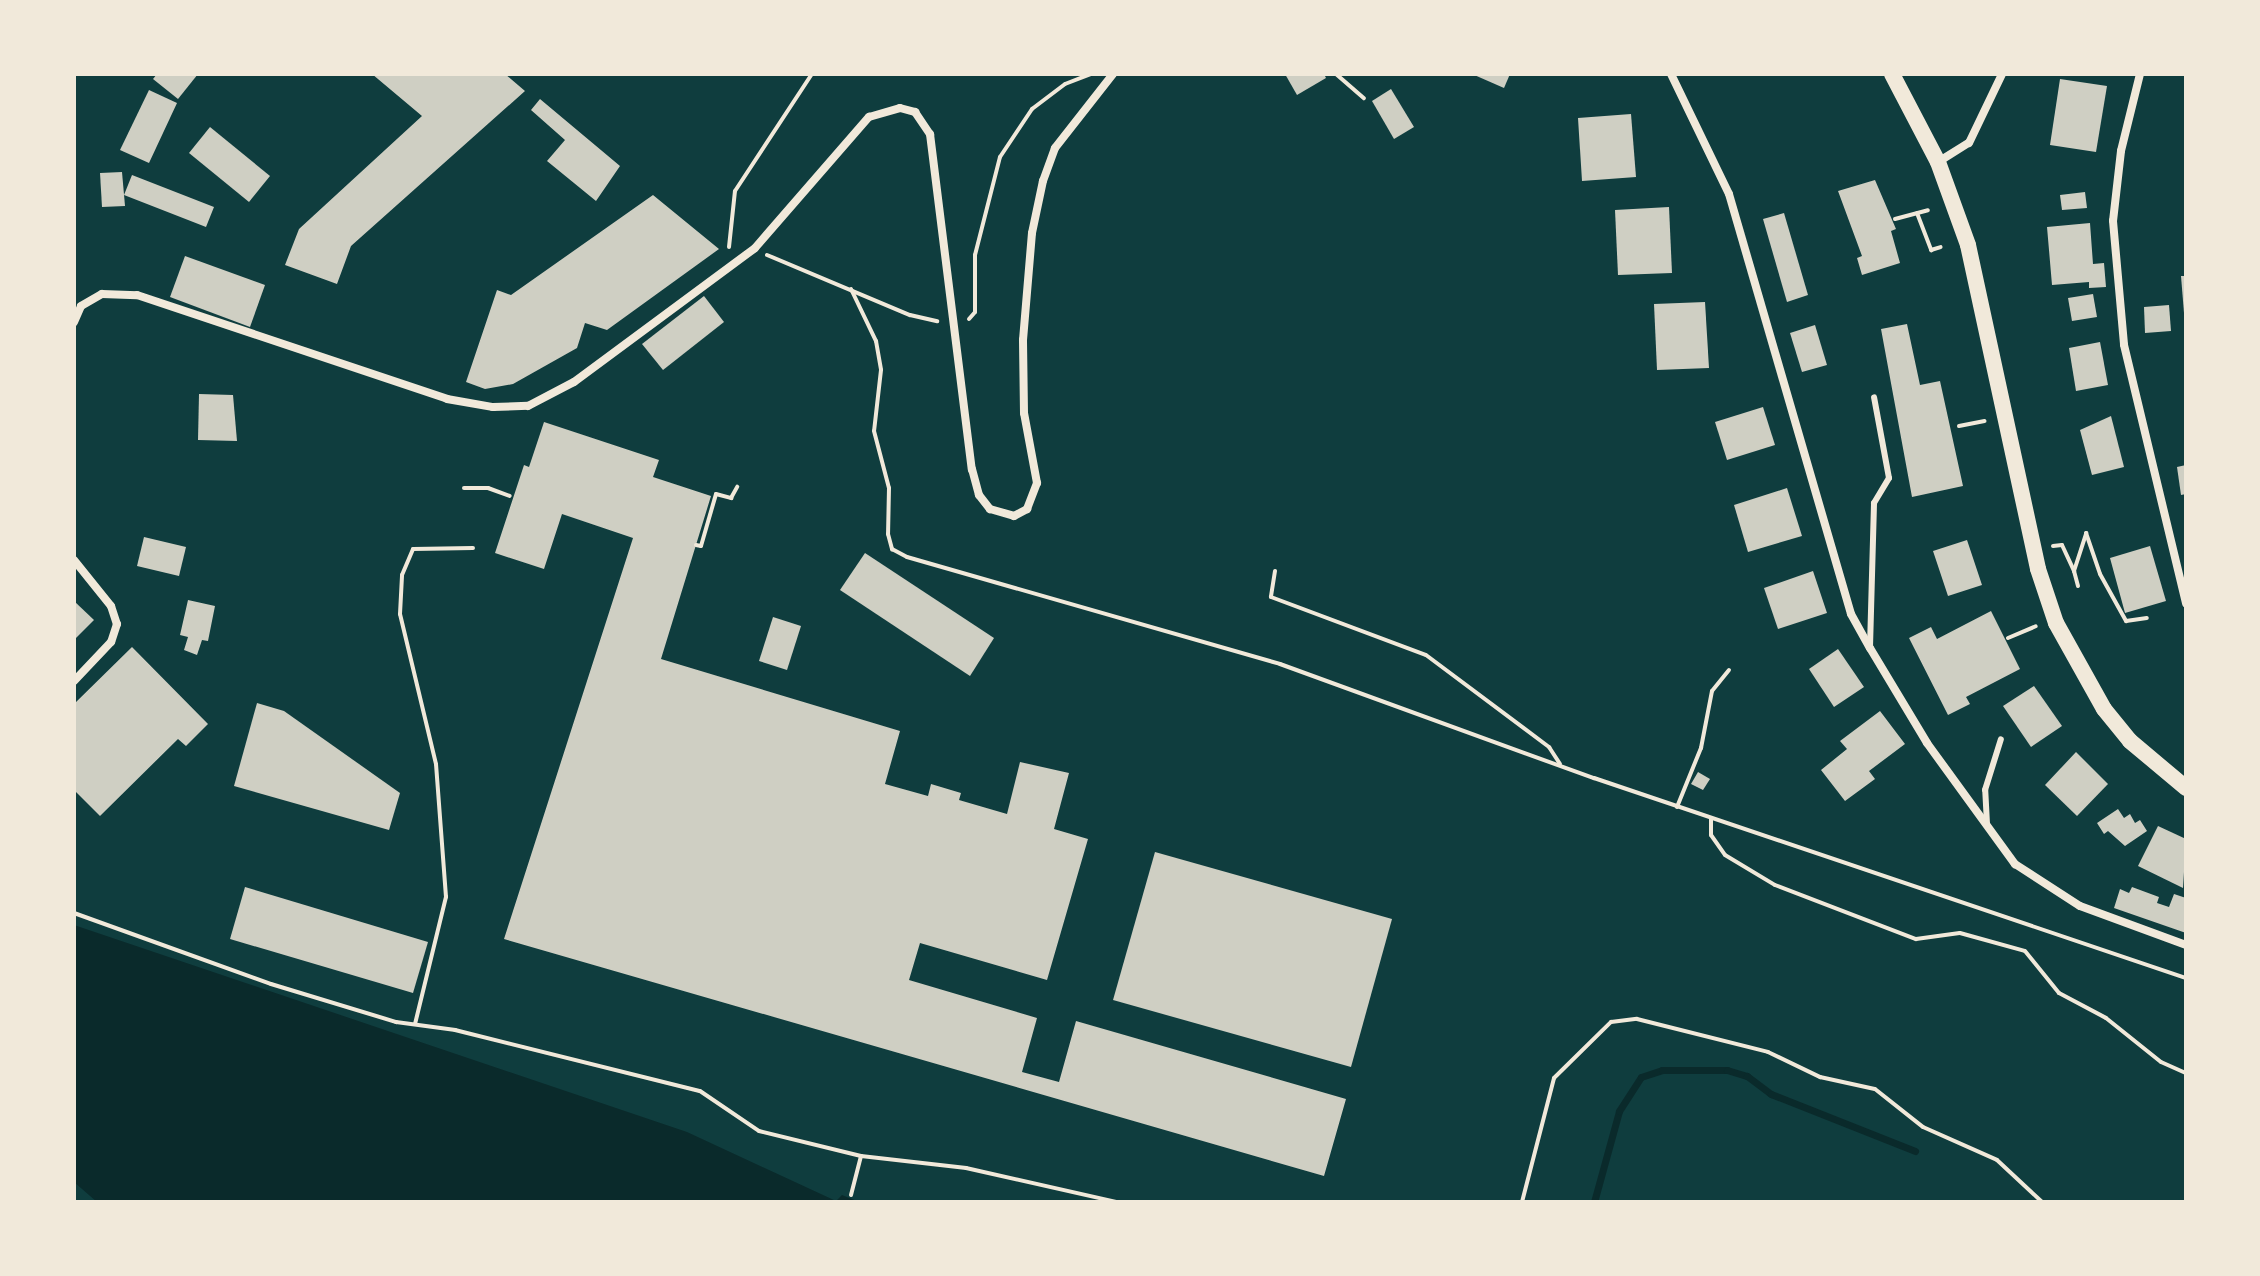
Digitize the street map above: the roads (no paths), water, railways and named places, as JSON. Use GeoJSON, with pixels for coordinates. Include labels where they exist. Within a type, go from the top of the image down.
{"type":"FeatureCollection","features":[{"type":"Feature","properties":{"kind":"main road"},"geometry":{"type":"LineString","coordinates":[[1892,74],[1938,162],[1986,310],[2038,569],[2056,623],[2104,709],[2130,741],[2186,788]]}},
{"type":"Feature","properties":{"kind":"street"},"geometry":{"type":"LineString","coordinates":[[74,322],[81,306],[102,294],[137,295],[447,399],[493,407],[528,406],[574,382],[755,248],[869,117],[900,108],[915,112],[930,134],[979,495],[990,509],[1014,516],[1027,509],[1037,483],[1024,413],[1023,340],[1032,233],[1043,181],[1055,148],[1113,74]]}},
{"type":"Feature","properties":{"kind":"street"},"geometry":{"type":"LineString","coordinates":[[1671,74],[1729,194],[1851,614],[1870,648],[1927,743],[2015,864],[2080,906],[2186,945]]}},
{"type":"Feature","properties":{"kind":"street"},"geometry":{"type":"LineString","coordinates":[[1938,162],[1969,143],[2002,74]]}},
{"type":"Feature","properties":{"kind":"street"},"geometry":{"type":"LineString","coordinates":[[2140,74],[2121,151],[2113,221],[2124,345],[2186,604]]}},
{"type":"Feature","properties":{"kind":"street"},"geometry":{"type":"LineString","coordinates":[[74,560],[111,606],[117,624],[111,642],[74,681]]}},
{"type":"Feature","properties":{"kind":"lane"},"geometry":{"type":"LineString","coordinates":[[1870,648],[1874,503],[1889,478],[1874,397]]}},
{"type":"Feature","properties":{"kind":"lane"},"geometry":{"type":"LineString","coordinates":[[1987,824],[1985,790],[2001,739]]}},
{"type":"Feature","properties":{"kind":"water"},"geometry":{"type":"Polygon","coordinates":[[[74,925],[687,1132],[836,1201],[842,1195],[859,1202],[97,1202],[74,1182],[74,925]]]}},
{"type":"Feature","properties":{"kind":"waterway"},"geometry":{"type":"LineString","coordinates":[[1594,1202],[1619,1111],[1641,1077],[1662,1070],[1727,1070],[1747,1076],[1771,1094],[1915,1151]]}}]}
